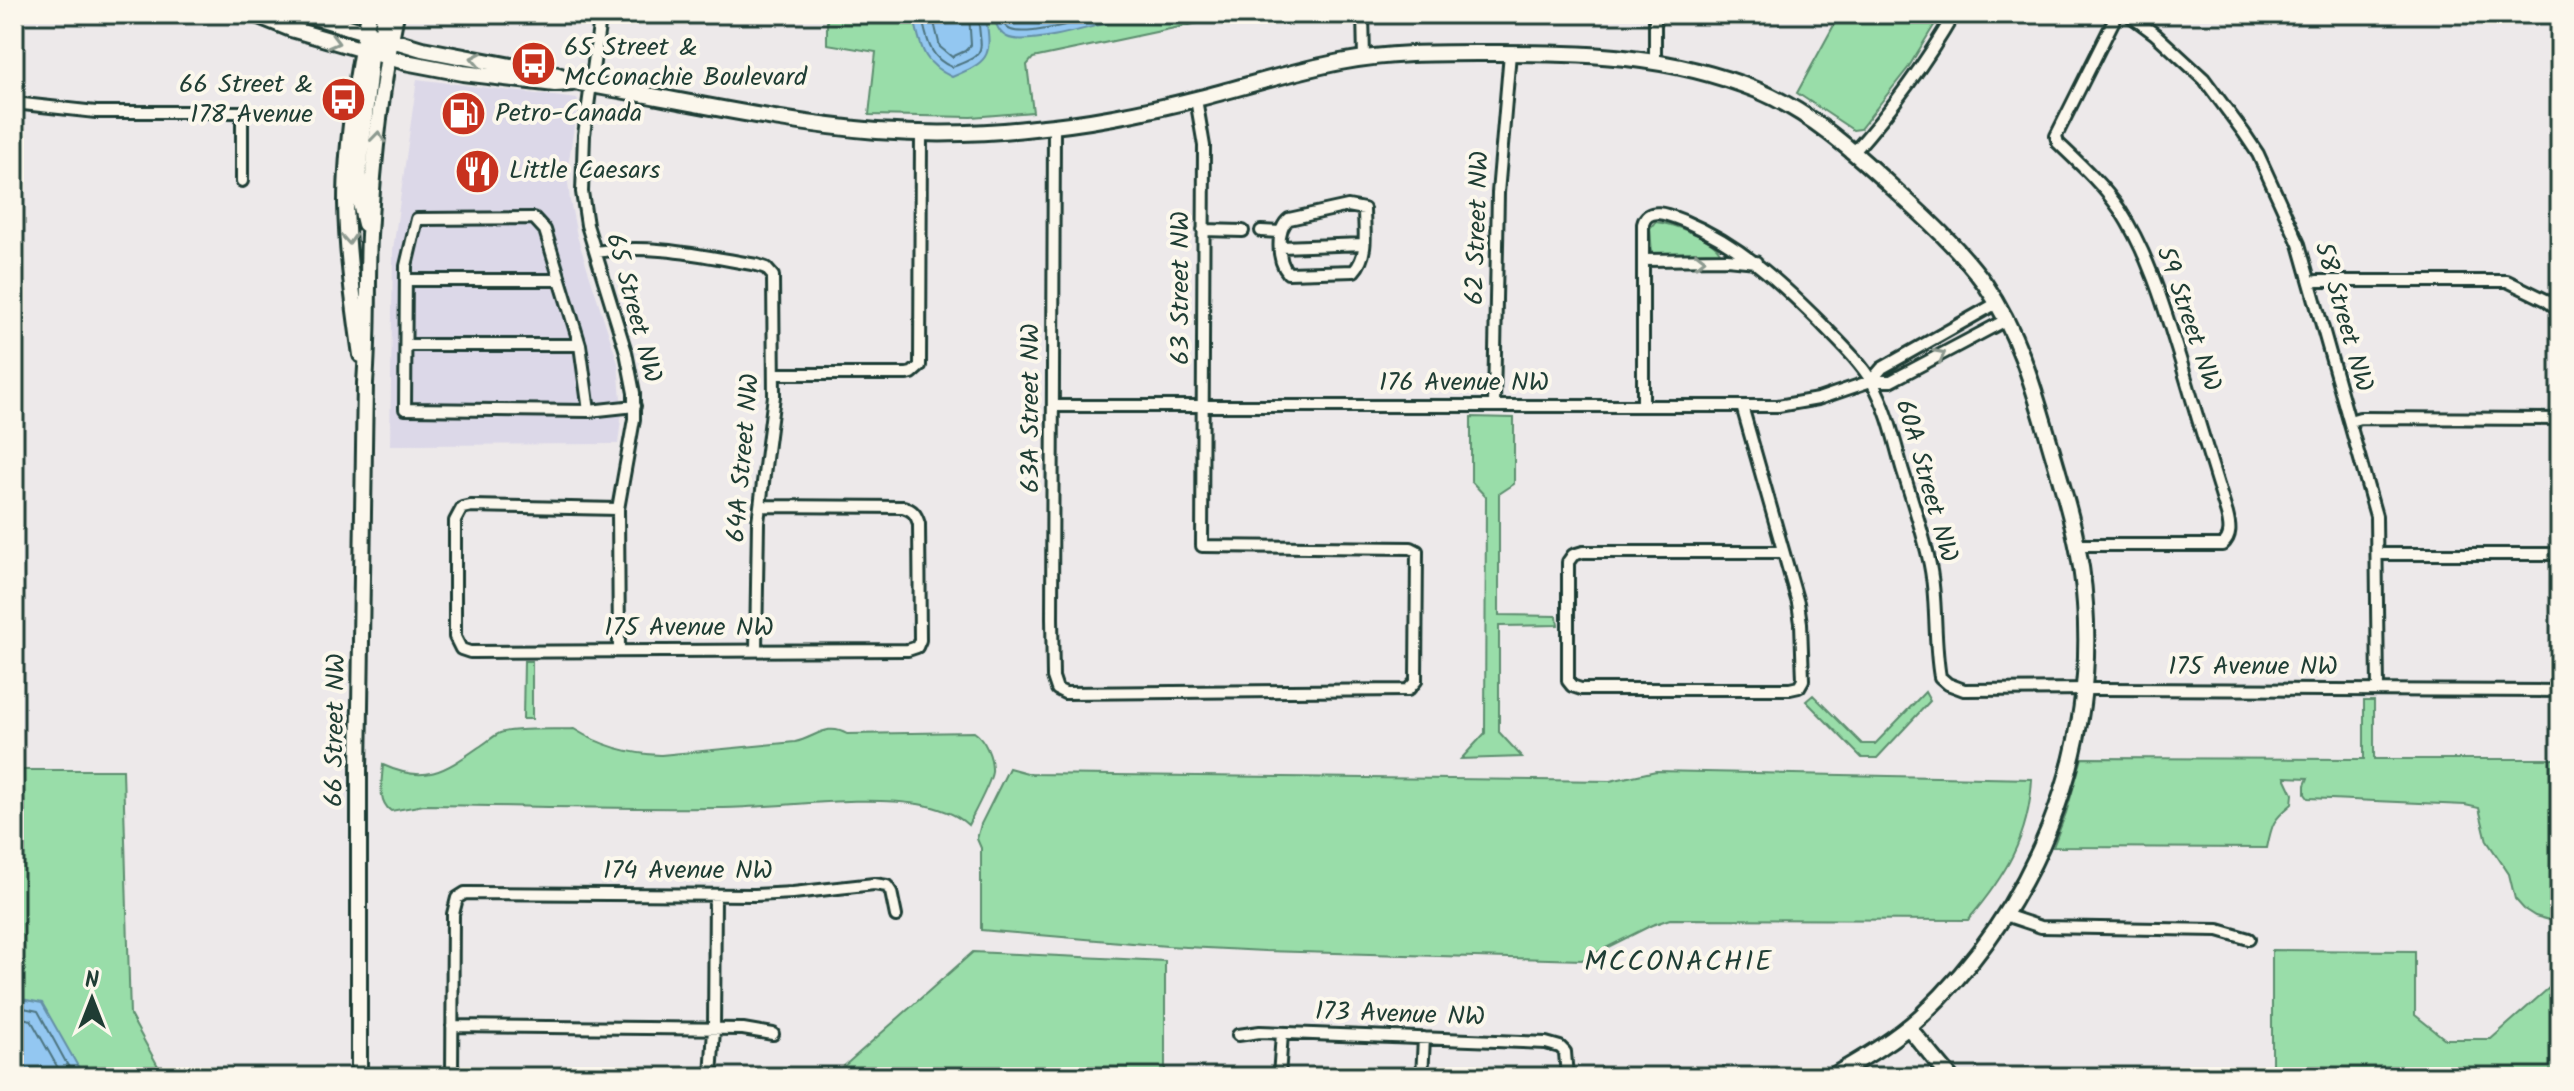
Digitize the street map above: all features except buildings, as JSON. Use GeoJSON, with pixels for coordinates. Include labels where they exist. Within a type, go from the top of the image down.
{"type":"FeatureCollection","features":[{"type":"Feature","properties":{"kind":"street"},"geometry":{"type":"LineString","coordinates":[[254,14],[291,29],[440,69],[555,84],[585,84]]}},
{"type":"Feature","properties":{"kind":"street"},"geometry":{"type":"LineString","coordinates":[[305,14],[422,49],[558,75],[585,84],[836,126],[921,133],[1054,126],[1127,115],[1364,58],[1510,53],[1588,53],[1655,61],[1697,70],[1762,92],[1815,122],[1854,152],[1950,243],[1997,303],[2026,363],[2075,528],[2085,602],[2085,689],[2073,753],[2041,850],[2005,915],[1984,945],[1919,1018],[1831,1077]]}},
{"type":"Feature","properties":{"kind":"street","name":"66 Street NW"},"geometry":{"type":"LineString","coordinates":[[359,1077],[359,770],[369,243],[375,158],[389,57],[369,14]]}},
{"type":"Feature","properties":{"kind":"street"},"geometry":{"type":"LineString","coordinates":[[379,35],[384,14]]}},
{"type":"Feature","properties":{"kind":"street","name":"66 Street NW"},"geometry":{"type":"LineString","coordinates":[[365,383],[352,293],[346,202],[350,139],[367,51],[396,14]]}},
{"type":"Feature","properties":{"kind":"street"},"geometry":{"type":"LineString","coordinates":[[1363,14],[1364,58]]}},
{"type":"Feature","properties":{"kind":"street"},"geometry":{"type":"LineString","coordinates":[[1655,14],[1655,61]]}},
{"type":"Feature","properties":{"kind":"street"},"geometry":{"type":"LineString","coordinates":[[1854,152],[1913,80],[1954,14]]}},
{"type":"Feature","properties":{"kind":"street","name":"59 Street NW"},"geometry":{"type":"LineString","coordinates":[[2078,545],[2222,545],[2230,534],[2227,514],[2150,267],[2118,208],[2092,175],[2058,143],[2056,136],[2117,14]]}},
{"type":"Feature","properties":{"kind":"street","name":"58 Street NW"},"geometry":{"type":"LineString","coordinates":[[2128,14],[2204,79],[2258,154],[2292,227],[2376,516],[2378,690]]}},
{"type":"Feature","properties":{"kind":"street","name":"65 Street NW"},"geometry":{"type":"LineString","coordinates":[[599,26],[585,84],[582,192],[587,225],[631,367],[635,406],[618,509],[619,650]]}},
{"type":"Feature","properties":{"kind":"street"},"geometry":{"type":"LineString","coordinates":[[367,51],[359,187],[369,243]]}},
{"type":"Feature","properties":{"kind":"street","name":"62 Street NW"},"geometry":{"type":"LineString","coordinates":[[1494,405],[1498,193],[1510,53]]}},
{"type":"Feature","properties":{"kind":"street","name":"63 Street NW"},"geometry":{"type":"LineString","coordinates":[[1196,99],[1204,146],[1202,546],[1411,548],[1417,551],[1414,686]]}},
{"type":"Feature","properties":{"kind":"street"},"geometry":{"type":"LineString","coordinates":[[14,103],[96,112],[242,112],[242,181]]}},
{"type":"Feature","properties":{"kind":"street","name":"63A Street NW"},"geometry":{"type":"LineString","coordinates":[[1054,126],[1053,677],[1057,689],[1065,693],[1400,691],[1414,686]]}},
{"type":"Feature","properties":{"kind":"street"},"geometry":{"type":"LineString","coordinates":[[775,374],[907,374],[917,370],[921,360],[921,133]]}},
{"type":"Feature","properties":{"kind":"street"},"geometry":{"type":"LineString","coordinates":[[1348,206],[1364,209],[1364,244],[1364,256],[1354,271],[1288,273],[1281,263],[1282,224],[1289,219],[1348,206]]}},
{"type":"Feature","properties":{"kind":"street","name":"60A Street NW"},"geometry":{"type":"LineString","coordinates":[[1643,260],[1643,224],[1649,215],[1657,213],[1695,226],[1757,262],[1844,347],[1871,381],[1886,414],[1928,555],[1936,604],[1940,677],[1948,684]]}},
{"type":"Feature","properties":{"kind":"street"},"geometry":{"type":"LineString","coordinates":[[589,411],[580,345],[545,230],[534,218],[417,219],[406,266],[405,409],[589,411],[635,406]]}},
{"type":"Feature","properties":{"kind":"street"},"geometry":{"type":"LineString","coordinates":[[1203,230],[1243,231]]}},
{"type":"Feature","properties":{"kind":"street"},"geometry":{"type":"LineString","coordinates":[[1261,231],[1281,232]]}},
{"type":"Feature","properties":{"kind":"street"},"geometry":{"type":"LineString","coordinates":[[1281,247],[1364,244]]}},
{"type":"Feature","properties":{"kind":"street","name":"64A Street NW"},"geometry":{"type":"LineString","coordinates":[[596,252],[664,249],[757,265],[770,271],[775,281],[775,374],[760,506],[756,649]]}},
{"type":"Feature","properties":{"kind":"street"},"geometry":{"type":"LineString","coordinates":[[1643,405],[1643,260],[1727,259],[1757,262]]}},
{"type":"Feature","properties":{"kind":"street"},"geometry":{"type":"LineString","coordinates":[[406,280],[560,280]]}},
{"type":"Feature","properties":{"kind":"street"},"geometry":{"type":"LineString","coordinates":[[2310,283],[2512,283],[2546,300],[2555,307],[2560,317]]}},
{"type":"Feature","properties":{"kind":"street","name":"176 Avenue NW"},"geometry":{"type":"LineString","coordinates":[[1871,381],[1882,368],[1997,303]]}},
{"type":"Feature","properties":{"kind":"street","name":"176 Avenue NW"},"geometry":{"type":"LineString","coordinates":[[1053,406],[1742,406],[1802,402],[1871,381],[1891,381],[2006,320]]}},
{"type":"Feature","properties":{"kind":"street"},"geometry":{"type":"LineString","coordinates":[[406,345],[580,345]]}},
{"type":"Feature","properties":{"kind":"street"},"geometry":{"type":"LineString","coordinates":[[1742,406],[1798,603],[1803,680],[1799,687],[1581,689],[1568,681],[1568,562],[1573,555],[1583,552],[1783,552]]}},
{"type":"Feature","properties":{"kind":"street"},"geometry":{"type":"LineString","coordinates":[[2350,421],[2360,418],[2560,419]]}},
{"type":"Feature","properties":{"kind":"street","name":"175 Avenue NW"},"geometry":{"type":"LineString","coordinates":[[618,509],[462,508],[455,521],[455,637],[461,649],[470,652],[908,650],[917,647],[920,640],[919,524],[917,515],[911,509],[760,506]]}},
{"type":"Feature","properties":{"kind":"street"},"geometry":{"type":"LineString","coordinates":[[2378,554],[2560,554]]}},
{"type":"Feature","properties":{"kind":"street","name":"175 Avenue NW"},"geometry":{"type":"LineString","coordinates":[[1948,684],[1964,690],[2560,691]]}},
{"type":"Feature","properties":{"kind":"street","name":"174 Avenue NW"},"geometry":{"type":"LineString","coordinates":[[452,1026],[453,914],[457,898],[475,892],[715,895],[793,893],[874,884],[887,886],[896,916]]}},
{"type":"Feature","properties":{"kind":"street"},"geometry":{"type":"LineString","coordinates":[[711,1077],[715,895]]}},
{"type":"Feature","properties":{"kind":"street"},"geometry":{"type":"LineString","coordinates":[[2005,915],[2041,927],[2075,930],[2218,930],[2249,939]]}},
{"type":"Feature","properties":{"kind":"street"},"geometry":{"type":"LineString","coordinates":[[452,1077],[452,1026],[743,1029],[773,1034]]}},
{"type":"Feature","properties":{"kind":"street"},"geometry":{"type":"LineString","coordinates":[[1908,1027],[1950,1077]]}},
{"type":"Feature","properties":{"kind":"street","name":"173 Avenue NW"},"geometry":{"type":"LineString","coordinates":[[1238,1035],[1260,1032],[1546,1043],[1565,1052],[1567,1077]]}},
{"type":"Feature","properties":{"kind":"street"},"geometry":{"type":"LineString","coordinates":[[1279,1077],[1282,1033]]}},
{"type":"Feature","properties":{"kind":"street"},"geometry":{"type":"LineString","coordinates":[[1422,1077],[1424,1038]]}},
{"type":"Feature","properties":{"kind":"shaded area"},"geometry":{"type":"Polygon","coordinates":[[[417,79],[578,99],[567,174],[570,200],[577,236],[618,363],[622,411],[618,444],[390,445],[393,250],[417,79]]]}},
{"type":"Feature","properties":{"kind":"green space"},"geometry":{"type":"Polygon","coordinates":[[[827,14],[1241,14],[1033,58],[1027,65],[1033,112],[971,117],[869,115],[876,52],[827,44],[827,14]]]}},
{"type":"Feature","properties":{"kind":"green space"},"geometry":{"type":"Polygon","coordinates":[[[1840,14],[1941,14],[1908,68],[1860,129],[1853,130],[1797,93],[1840,14]]]}},
{"type":"Feature","properties":{"kind":"green space"},"geometry":{"type":"Polygon","coordinates":[[[1655,222],[1691,232],[1720,252],[1652,253],[1650,228],[1655,222]]]}},
{"type":"Feature","properties":{"kind":"green space"},"geometry":{"type":"Polygon","coordinates":[[[1471,417],[1514,418],[1514,484],[1499,494],[1499,615],[1557,616],[1558,625],[1499,626],[1499,732],[1522,757],[1461,759],[1485,733],[1486,497],[1471,481],[1471,417]]]}},
{"type":"Feature","properties":{"kind":"green space"},"geometry":{"type":"Polygon","coordinates":[[[524,661],[532,661],[532,719],[523,719],[524,661]]]}},
{"type":"Feature","properties":{"kind":"green space"},"geometry":{"type":"Polygon","coordinates":[[[1925,692],[1930,701],[1877,758],[1862,758],[1806,701],[1813,695],[1862,744],[1875,744],[1925,692]]]}},
{"type":"Feature","properties":{"kind":"green space"},"geometry":{"type":"Polygon","coordinates":[[[2364,701],[2374,701],[2374,759],[2560,759],[2560,923],[2535,916],[2515,899],[2509,874],[2487,841],[2479,808],[2308,798],[2305,785],[2308,778],[2285,777],[2293,794],[2292,804],[2274,823],[2267,848],[2053,847],[2082,758],[2364,759],[2364,701]]]}},
{"type":"Feature","properties":{"kind":"green space"},"geometry":{"type":"Polygon","coordinates":[[[574,729],[616,748],[661,755],[795,742],[827,730],[847,734],[974,732],[988,749],[992,772],[968,825],[938,809],[918,804],[871,801],[723,808],[424,805],[391,811],[384,802],[381,790],[383,765],[411,774],[433,772],[455,763],[506,731],[574,729]]]}},
{"type":"Feature","properties":{"kind":"green space"},"geometry":{"type":"Polygon","coordinates":[[[1009,768],[1031,774],[1610,781],[1656,771],[2032,779],[2026,820],[2013,855],[1968,920],[1670,919],[1582,960],[1265,951],[981,930],[981,848],[977,839],[981,824],[1009,768]]]}},
{"type":"Feature","properties":{"kind":"green space"},"geometry":{"type":"Polygon","coordinates":[[[14,770],[123,770],[130,1015],[164,1077],[14,1077],[14,770]]]}},
{"type":"Feature","properties":{"kind":"green space"},"geometry":{"type":"Polygon","coordinates":[[[2272,950],[2415,951],[2415,1015],[2445,1039],[2491,1039],[2558,980],[2560,965],[2560,1077],[2272,1077],[2272,950]]]}},
{"type":"Feature","properties":{"kind":"green space"},"geometry":{"type":"Polygon","coordinates":[[[973,952],[1165,961],[1165,1077],[834,1075],[973,952]]]}},
{"type":"Feature","properties":{"kind":"water"},"geometry":{"type":"Polygon","coordinates":[[[913,14],[989,14],[986,19],[989,42],[985,57],[952,77],[941,71],[928,59],[920,44],[913,14]]]}},
{"type":"Feature","properties":{"kind":"water"},"geometry":{"type":"Polygon","coordinates":[[[989,14],[1141,14],[1052,36],[1018,39],[1003,35],[989,14]]]}},
{"type":"Feature","properties":{"kind":"water"},"geometry":{"type":"Polygon","coordinates":[[[14,993],[16,998],[42,1003],[84,1077],[14,1077],[14,993]]]}},
{"type":"Feature","properties":{"kind":"place","name":"65 Street & McConachie Boulevard"},"geometry":{"type":"Point","coordinates":[533,63]}},
{"type":"Feature","properties":{"kind":"place","name":"66 Street & 178 Avenue"},"geometry":{"type":"Point","coordinates":[344,100]}},
{"type":"Feature","properties":{"kind":"place","name":"Petro-Canada"},"geometry":{"type":"Point","coordinates":[464,114]}},
{"type":"Feature","properties":{"kind":"place","name":"Little Caesars"},"geometry":{"type":"Point","coordinates":[478,171]}},
{"type":"Feature","properties":{"kind":"district","name":"MCCONACHIE"},"geometry":{"type":"Point","coordinates":[1679,962]}}]}
